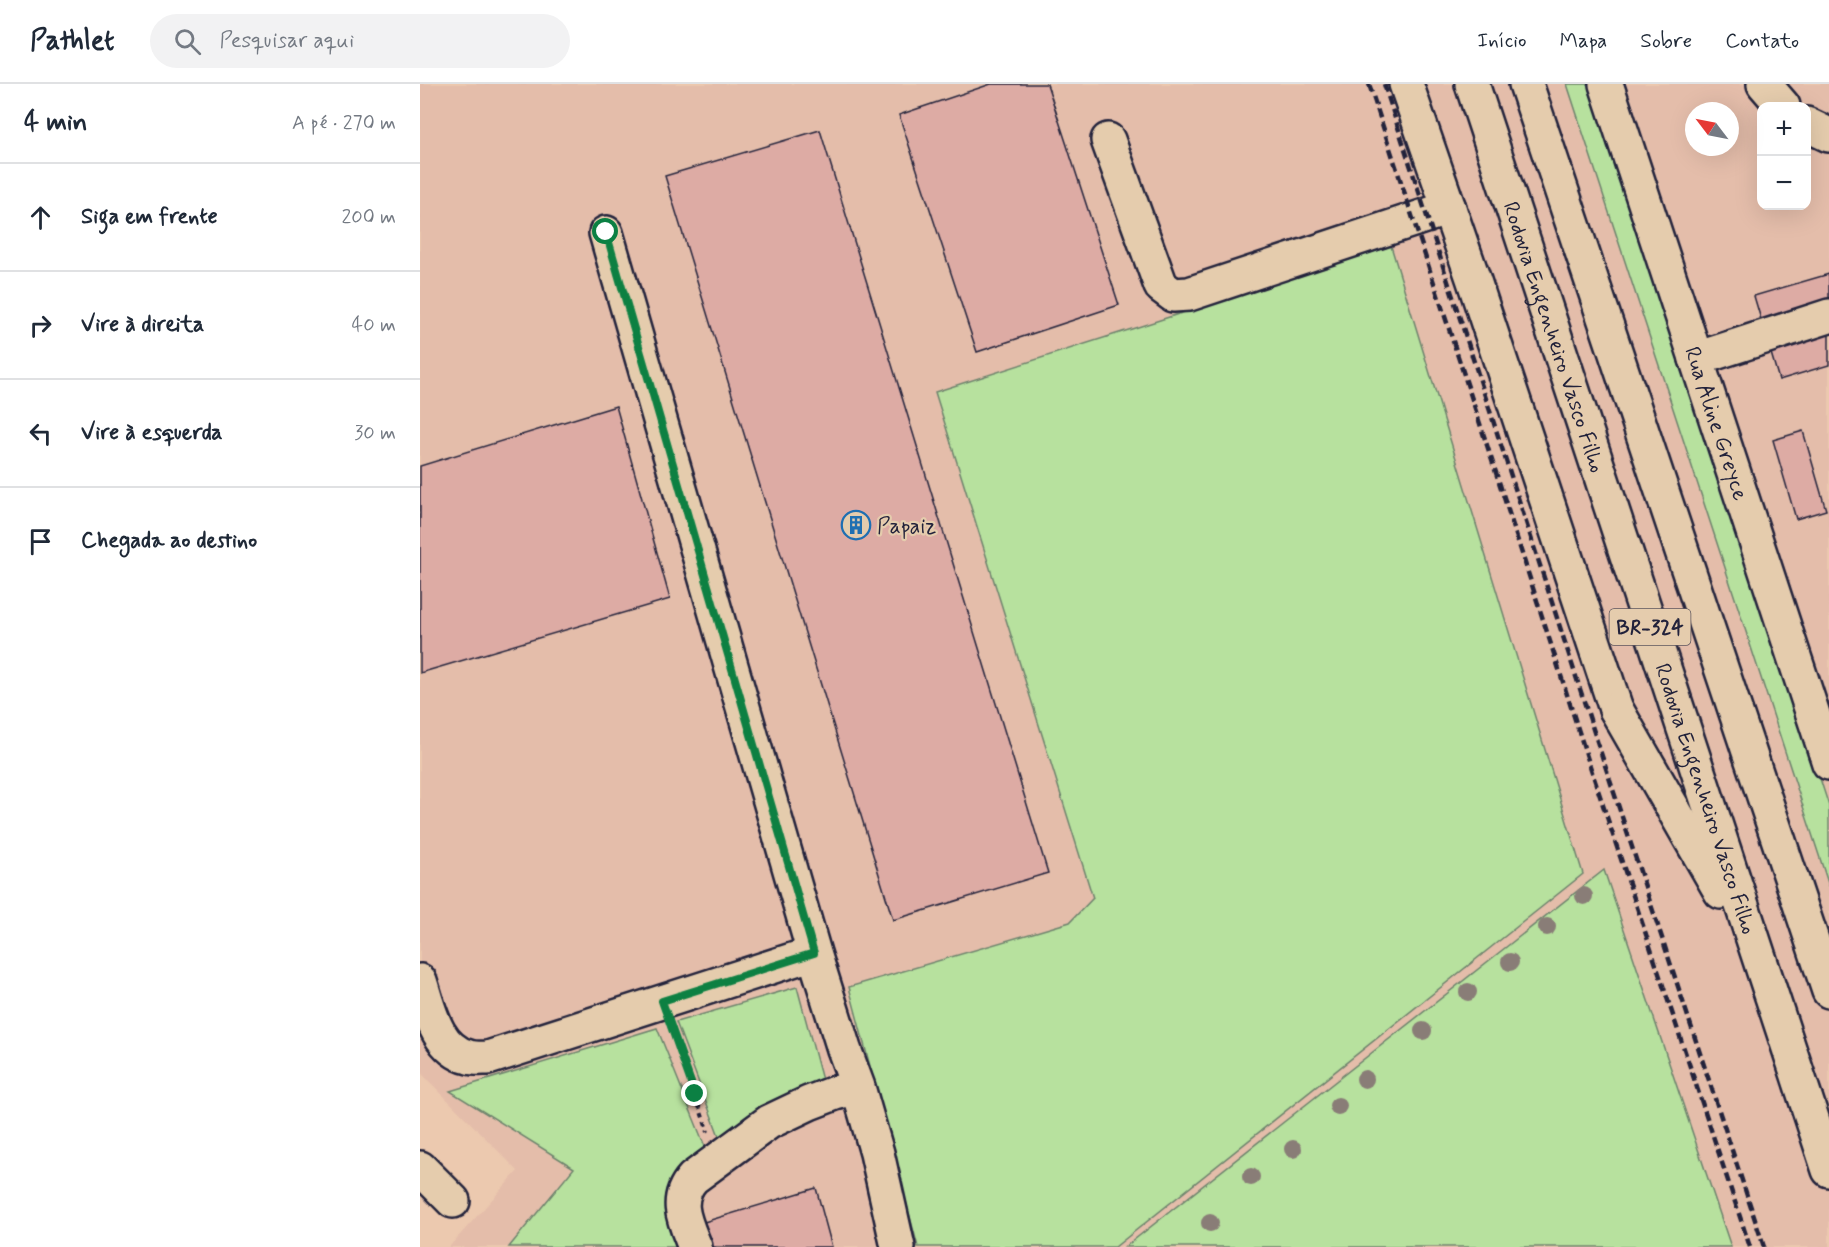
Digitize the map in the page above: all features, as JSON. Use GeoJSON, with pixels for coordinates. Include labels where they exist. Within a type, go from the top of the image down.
{"type":"FeatureCollection","features":[{"type":"Feature","properties":{"kind":"main road"},"geometry":{"type":"LineString","coordinates":[[1406,84],[1616,709],[1673,811],[1707,866],[1764,976]]}},
{"type":"Feature","properties":{"kind":"main road","name":"Rodovia Engenheiro Vasco Filho"},"geometry":{"type":"LineString","coordinates":[[1472,84],[1829,1170]]}},
{"type":"Feature","properties":{"kind":"main road","name":"BR-324"},"geometry":{"type":"LineString","coordinates":[[1526,84],[1829,991]]}},
{"type":"Feature","properties":{"kind":"main road","name":"Rua Aline Greyce"},"geometry":{"type":"LineString","coordinates":[[1606,84],[1829,763]]}},
{"type":"Feature","properties":{"kind":"main road"},"geometry":{"type":"LineString","coordinates":[[1764,84],[1780,102]]}},
{"type":"Feature","properties":{"kind":"main road"},"geometry":{"type":"LineString","coordinates":[[1811,126],[1829,135]]}},
{"type":"Feature","properties":{"kind":"main road"},"geometry":{"type":"LineString","coordinates":[[1108,140],[1161,286],[1173,295],[1189,294],[1449,208]]}},
{"type":"Feature","properties":{"kind":"main road"},"geometry":{"type":"LineString","coordinates":[[606,232],[814,953],[877,1153],[898,1247]]}},
{"type":"Feature","properties":{"kind":"main road"},"geometry":{"type":"LineString","coordinates":[[1696,359],[1829,316]]}},
{"type":"Feature","properties":{"kind":"main road"},"geometry":{"type":"LineString","coordinates":[[420,981],[438,1033],[448,1046],[468,1057],[488,1058],[814,953]]}},
{"type":"Feature","properties":{"kind":"main road"},"geometry":{"type":"LineString","coordinates":[[695,1247],[681,1201],[684,1187],[700,1171],[718,1161],[769,1122],[835,1093],[858,1088]]}},
{"type":"Feature","properties":{"kind":"main road"},"geometry":{"type":"LineString","coordinates":[[420,1168],[453,1201]]}},
{"type":"Feature","properties":{"kind":"path"},"geometry":{"type":"LineString","coordinates":[[662,1001],[718,1161]]}},
{"type":"Feature","properties":{"kind":"shaded area"},"geometry":{"type":"Polygon","coordinates":[[[420,84],[1829,84],[1829,1247],[449,1247],[518,1171],[420,1072],[420,84]]]}},
{"type":"Feature","properties":{"kind":"green space"},"geometry":{"type":"Polygon","coordinates":[[[1567,84],[1590,84],[1652,264],[1829,806],[1829,886],[1567,84]]]}},
{"type":"Feature","properties":{"kind":"green space"},"geometry":{"type":"Polygon","coordinates":[[[1391,246],[1583,874],[1115,1247],[918,1247],[849,987],[1070,922],[1093,898],[935,392],[1391,246]]]}},
{"type":"Feature","properties":{"kind":"green space"},"geometry":{"type":"Polygon","coordinates":[[[1604,870],[1731,1247],[1125,1247],[1604,870]]]}},
{"type":"Feature","properties":{"kind":"green space"},"geometry":{"type":"Polygon","coordinates":[[[797,987],[826,1095],[719,1136],[676,1022],[797,987]]]}},
{"type":"Feature","properties":{"kind":"green space"},"geometry":{"type":"Polygon","coordinates":[[[657,1028],[706,1149],[682,1247],[509,1247],[574,1168],[450,1091],[657,1028]]]}},
{"type":"Feature","properties":{"kind":"building"},"geometry":{"type":"Polygon","coordinates":[[[991,84],[1047,84],[1119,305],[977,352],[899,115],[991,84]]]}},
{"type":"Feature","properties":{"kind":"building","name":"Papaiz"},"geometry":{"type":"Polygon","coordinates":[[[820,130],[1048,873],[893,920],[665,176],[820,130]]]}},
{"type":"Feature","properties":{"kind":"building"},"geometry":{"type":"Polygon","coordinates":[[[1829,274],[1829,365],[1779,380],[1754,296],[1829,274]]]}},
{"type":"Feature","properties":{"kind":"building"},"geometry":{"type":"Polygon","coordinates":[[[616,406],[670,599],[420,673],[420,466],[616,406]]]}},
{"type":"Feature","properties":{"kind":"building"},"geometry":{"type":"Polygon","coordinates":[[[1803,431],[1826,510],[1796,519],[1773,440],[1803,431]]]}},
{"type":"Feature","properties":{"kind":"building"},"geometry":{"type":"Polygon","coordinates":[[[816,1188],[832,1247],[710,1247],[704,1222],[816,1188]]]}},
{"type":"Feature","properties":{"kind":"railway"},"geometry":{"type":"LineString","coordinates":[[1369,84],[1587,757],[1750,1247]]}},
{"type":"Feature","properties":{"kind":"railway"},"geometry":{"type":"LineString","coordinates":[[1384,84],[1764,1247]]}},
{"type":"Feature","properties":{"kind":"place","name":"Papaiz"},"geometry":{"type":"Point","coordinates":[856,525]}},
{"type":"Feature","properties":{"kind":"route"},"geometry":{"type":"LineString","coordinates":[[606,232],[814,953],[662,1001],[695,1094]]}}]}
